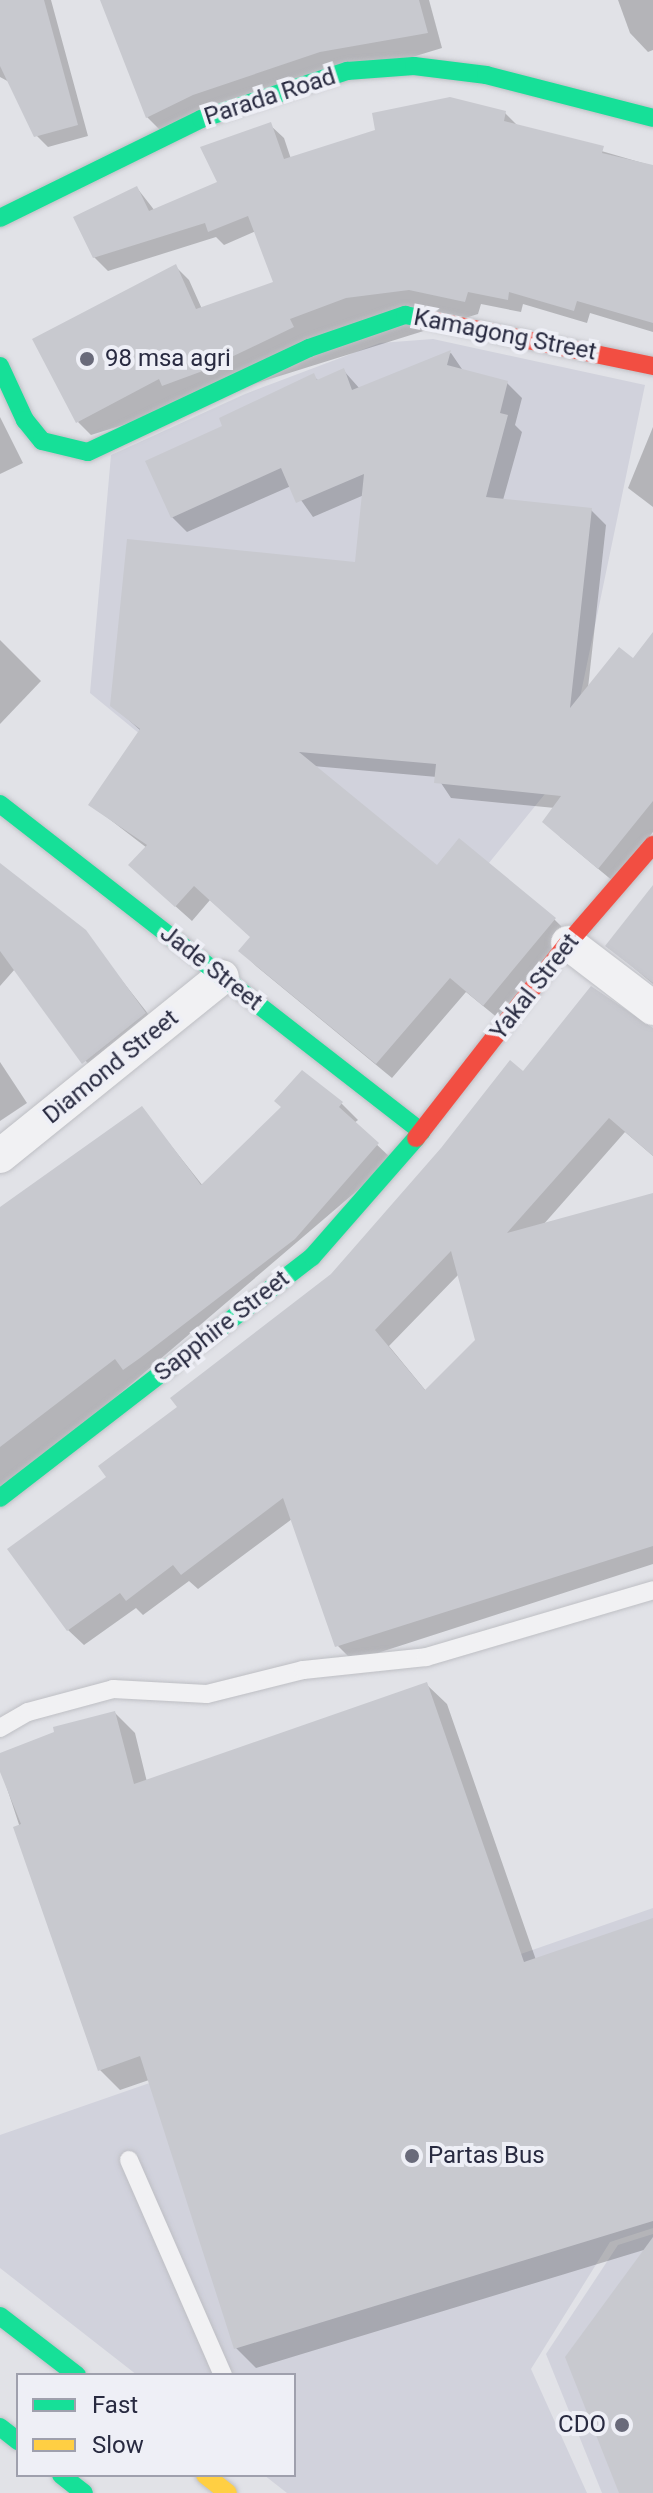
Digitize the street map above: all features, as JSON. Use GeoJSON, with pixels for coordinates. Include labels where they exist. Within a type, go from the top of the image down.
{"type":"FeatureCollection","features":[{"type":"Feature","properties":{"kind":"main road","name":"Parada Road"},"geometry":{"type":"LineString","coordinates":[[0,218],[201,119],[347,71],[414,66],[486,75],[653,118]]}},
{"type":"Feature","properties":{"kind":"main road","name":"Kamagong Street"},"geometry":{"type":"LineString","coordinates":[[0,366],[25,420],[42,441],[88,452],[309,348],[405,315],[653,366]]}},
{"type":"Feature","properties":{"kind":"main road","name":"Jade Street"},"geometry":{"type":"LineString","coordinates":[[0,804],[422,1132]]}},
{"type":"Feature","properties":{"kind":"main road","name":"Yakal Street"},"geometry":{"type":"LineString","coordinates":[[422,1132],[568,943],[653,845]]}},
{"type":"Feature","properties":{"kind":"main road","name":"Sapphire Street"},"geometry":{"type":"LineString","coordinates":[[0,1498],[312,1257],[422,1132]]}},
{"type":"Feature","properties":{"kind":"main road"},"geometry":{"type":"LineString","coordinates":[[0,2316],[74,2373]]}},
{"type":"Feature","properties":{"kind":"main road"},"geometry":{"type":"LineString","coordinates":[[0,2427],[16,2439]]}},
{"type":"Feature","properties":{"kind":"main road"},"geometry":{"type":"LineString","coordinates":[[64,2477],[84,2493]]}},
{"type":"Feature","properties":{"kind":"main road"},"geometry":{"type":"LineString","coordinates":[[208,2477],[228,2493]]}},
{"type":"Feature","properties":{"kind":"street"},"geometry":{"type":"LineString","coordinates":[[568,943],[653,1008]]}},
{"type":"Feature","properties":{"kind":"street","name":"Diamond Street"},"geometry":{"type":"LineString","coordinates":[[0,1156],[222,977]]}},
{"type":"Feature","properties":{"kind":"lane"},"geometry":{"type":"LineString","coordinates":[[0,1728],[28,1712],[113,1689],[207,1694],[303,1670],[426,1657],[653,1590]]}},
{"type":"Feature","properties":{"kind":"lane"},"geometry":{"type":"LineString","coordinates":[[129,2160],[222,2373]]}},
{"type":"Feature","properties":{"kind":"shaded area"},"geometry":{"type":"Polygon","coordinates":[[[433,339],[645,385],[578,707],[591,737],[412,958],[90,693],[111,455],[245,394],[380,343],[433,339]]]}},
{"type":"Feature","properties":{"kind":"shaded area","name":"Partas Bus"},"geometry":{"type":"Polygon","coordinates":[[[653,1908],[653,2228],[610,2242],[531,2369],[587,2493],[287,2493],[267,2477],[296,2477],[296,2373],[134,2373],[0,2268],[0,2135],[653,1908]]]}},
{"type":"Feature","properties":{"kind":"shaded area","name":"CDO"},"geometry":{"type":"Polygon","coordinates":[[[653,2234],[653,2493],[602,2493],[546,2354],[618,2245],[653,2234]]]}},
{"type":"Feature","properties":{"kind":"building"},"geometry":{"type":"Polygon","coordinates":[[[0,0],[44,0],[78,125],[34,137],[0,66],[0,0]]]}},
{"type":"Feature","properties":{"kind":"building"},"geometry":{"type":"Polygon","coordinates":[[[100,0],[419,0],[428,33],[320,52],[193,95],[146,118],[100,0]]]}},
{"type":"Feature","properties":{"kind":"building"},"geometry":{"type":"Polygon","coordinates":[[[450,97],[506,111],[504,121],[604,146],[602,153],[653,165],[653,323],[577,301],[574,311],[509,292],[508,300],[468,292],[465,302],[409,290],[346,298],[290,319],[294,327],[200,372],[162,386],[159,379],[76,423],[32,339],[176,264],[196,309],[273,282],[248,216],[208,232],[205,223],[93,258],[73,217],[137,186],[149,211],[217,182],[200,147],[271,122],[284,159],[375,130],[372,113],[450,97]]]}},
{"type":"Feature","properties":{"kind":"building"},"geometry":{"type":"Polygon","coordinates":[[[451,350],[447,365],[508,381],[500,413],[508,415],[486,497],[592,508],[570,708],[619,647],[633,658],[653,632],[653,801],[598,869],[542,822],[561,796],[434,783],[436,764],[299,752],[437,865],[459,838],[556,918],[483,1006],[450,978],[376,1064],[238,951],[250,937],[194,886],[175,907],[128,865],[147,845],[88,805],[140,729],[110,706],[127,539],[355,562],[364,474],[296,503],[281,468],[171,518],[145,461],[222,426],[219,418],[314,373],[317,380],[344,368],[352,390],[451,350]]]}},
{"type":"Feature","properties":{"kind":"building"},"geometry":{"type":"Polygon","coordinates":[[[0,863],[86,930],[146,1013],[82,1064],[0,951],[0,863]]]}},
{"type":"Feature","properties":{"kind":"building"},"geometry":{"type":"Polygon","coordinates":[[[653,885],[653,983],[605,946],[653,885]]]}},
{"type":"Feature","properties":{"kind":"building"},"geometry":{"type":"Polygon","coordinates":[[[591,986],[653,1028],[653,1156],[609,1118],[507,1233],[653,1193],[653,1546],[335,1647],[283,1498],[181,1575],[173,1565],[126,1601],[120,1593],[67,1631],[7,1549],[106,1477],[98,1466],[177,1407],[170,1398],[331,1274],[441,1148],[510,1060],[523,1071],[591,986]],[[451,1251],[375,1330],[425,1390],[475,1340],[451,1251]]]}},
{"type":"Feature","properties":{"kind":"building"},"geometry":{"type":"Polygon","coordinates":[[[302,1070],[343,1102],[339,1107],[379,1143],[295,1239],[123,1370],[115,1359],[0,1447],[0,1207],[142,1106],[201,1185],[281,1107],[274,1101],[302,1070]]]}},
{"type":"Feature","properties":{"kind":"building"},"geometry":{"type":"Polygon","coordinates":[[[427,1682],[524,1962],[653,1918],[653,2221],[234,2349],[140,2056],[98,2071],[13,1827],[21,1824],[0,1772],[0,1753],[54,1732],[53,1727],[115,1711],[134,1784],[427,1682]]]}},
{"type":"Feature","properties":{"kind":"building","name":"CDO"},"geometry":{"type":"Polygon","coordinates":[[[653,2237],[653,2493],[619,2493],[565,2357],[653,2237]]]}},
{"type":"Feature","properties":{"kind":"traffic: fast"},"geometry":{"type":"LineString","coordinates":[[0,218],[201,119],[347,71],[414,66],[486,75],[653,118]]}},
{"type":"Feature","properties":{"kind":"traffic: fast"},"geometry":{"type":"LineString","coordinates":[[0,366],[25,420],[42,441],[88,452],[309,348],[405,315],[426,319]]}},
{"type":"Feature","properties":{"kind":"traffic: fast"},"geometry":{"type":"LineString","coordinates":[[0,804],[422,1132]]}},
{"type":"Feature","properties":{"kind":"traffic: fast"},"geometry":{"type":"LineString","coordinates":[[0,1498],[312,1257],[416,1138]]}},
{"type":"Feature","properties":{"kind":"traffic: fast"},"geometry":{"type":"LineString","coordinates":[[0,2316],[74,2373]]}},
{"type":"Feature","properties":{"kind":"traffic: fast"},"geometry":{"type":"LineString","coordinates":[[0,2427],[16,2439]]}},
{"type":"Feature","properties":{"kind":"traffic: fast"},"geometry":{"type":"LineString","coordinates":[[64,2477],[84,2493]]}},
{"type":"Feature","properties":{"kind":"traffic: slow"},"geometry":{"type":"LineString","coordinates":[[208,2477],[228,2493]]}},
{"type":"Feature","properties":{"kind":"traffic: jam"},"geometry":{"type":"LineString","coordinates":[[426,319],[653,366]]}},
{"type":"Feature","properties":{"kind":"traffic: jam"},"geometry":{"type":"LineString","coordinates":[[416,1138],[568,943],[653,845]]}},
{"type":"Feature","properties":{"kind":"place","name":"98 msa agri"},"geometry":{"type":"Point","coordinates":[87,359]}},
{"type":"Feature","properties":{"kind":"place","name":"Partas Bus"},"geometry":{"type":"Point","coordinates":[412,2156]}},
{"type":"Feature","properties":{"kind":"place","name":"CDO"},"geometry":{"type":"Point","coordinates":[622,2425]}}]}
